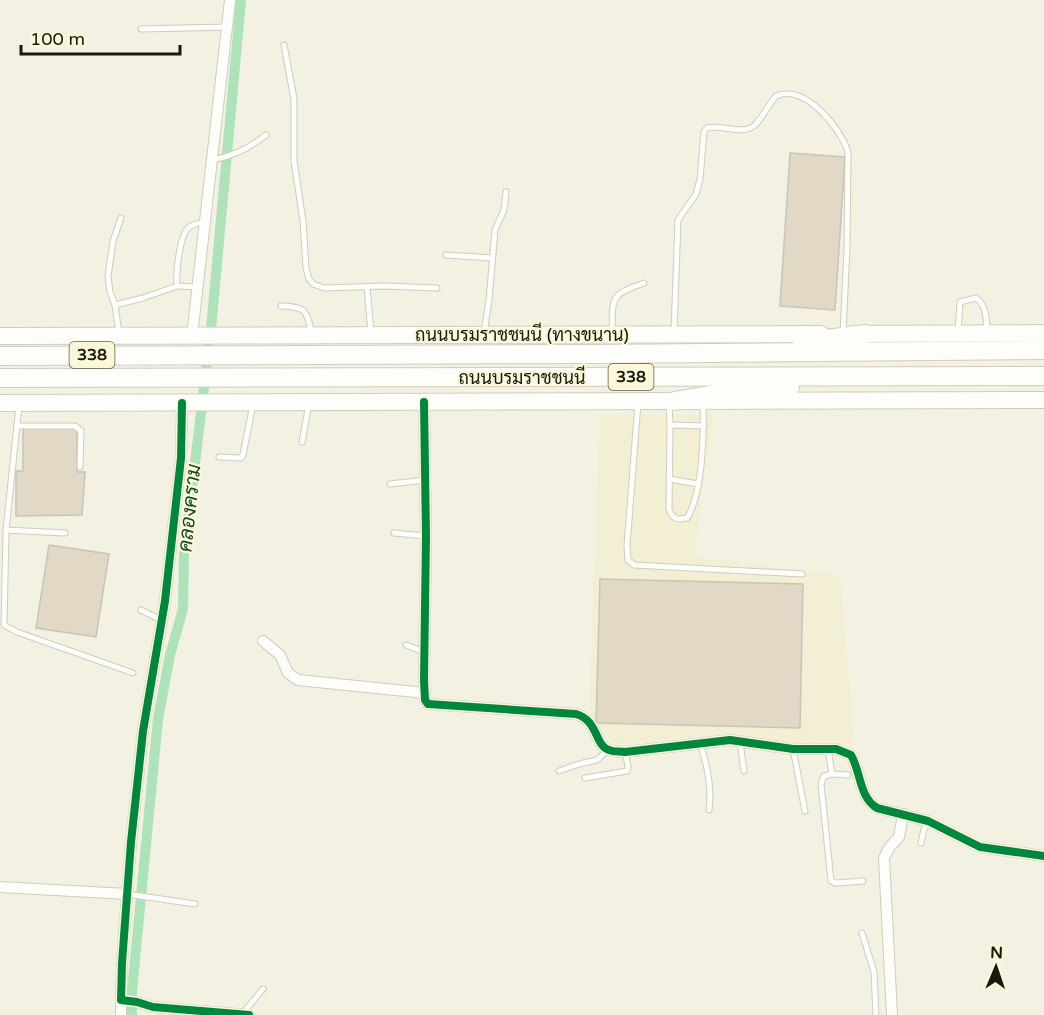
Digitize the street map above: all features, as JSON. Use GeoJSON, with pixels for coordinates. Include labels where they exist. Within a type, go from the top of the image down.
{"type":"FeatureCollection","features":[{"type":"Feature","properties":{"kind":"highway"},"geometry":{"type":"LineString","coordinates":[[699,353],[866,334]]}},
{"type":"Feature","properties":{"kind":"highway","name":"ถนนบรมราชชนนี"},"geometry":{"type":"LineString","coordinates":[[0,356],[1044,350]]}},
{"type":"Feature","properties":{"kind":"highway","name":"ถนนบรมราชชนนี"},"geometry":{"type":"LineString","coordinates":[[0,378],[1044,376]]}},
{"type":"Feature","properties":{"kind":"highway"},"geometry":{"type":"LineString","coordinates":[[671,401],[721,393],[809,385],[848,377]]}},
{"type":"Feature","properties":{"kind":"main road","name":"ถนนบรมราชชนนี (ทางขนาน)"},"geometry":{"type":"LineString","coordinates":[[0,336],[1044,333]]}},
{"type":"Feature","properties":{"kind":"main road","name":"338"},"geometry":{"type":"LineString","coordinates":[[0,403],[1044,400]]}},
{"type":"Feature","properties":{"kind":"street"},"geometry":{"type":"LineString","coordinates":[[194,336],[230,0]]}},
{"type":"Feature","properties":{"kind":"street"},"geometry":{"type":"LineString","coordinates":[[424,402],[426,536],[424,652],[425,700],[428,704],[576,714],[590,722],[601,744],[608,750],[625,752],[700,743],[740,741],[793,749],[828,749],[845,752],[851,756],[866,796],[877,808],[928,821],[980,847],[1044,856]]}},
{"type":"Feature","properties":{"kind":"street"},"geometry":{"type":"LineString","coordinates":[[121,1015],[143,730],[163,621],[181,458],[183,403]]}},
{"type":"Feature","properties":{"kind":"street"},"geometry":{"type":"LineString","coordinates":[[263,641],[276,650],[288,673],[298,680],[425,693]]}},
{"type":"Feature","properties":{"kind":"street"},"geometry":{"type":"LineString","coordinates":[[892,1015],[884,858],[899,837],[903,814]]}},
{"type":"Feature","properties":{"kind":"street"},"geometry":{"type":"LineString","coordinates":[[0,887],[132,894]]}},
{"type":"Feature","properties":{"kind":"street"},"geometry":{"type":"LineString","coordinates":[[123,1000],[153,1007],[249,1015]]}},
{"type":"Feature","properties":{"kind":"lane"},"geometry":{"type":"LineString","coordinates":[[141,29],[227,27]]}},
{"type":"Feature","properties":{"kind":"lane"},"geometry":{"type":"LineString","coordinates":[[284,45],[294,99],[294,161],[309,279],[313,284],[324,288],[437,288]]}},
{"type":"Feature","properties":{"kind":"lane"},"geometry":{"type":"LineString","coordinates":[[674,334],[678,220],[696,194],[700,179],[704,132],[707,128],[714,126],[742,130],[750,128],[757,124],[776,96],[789,93],[812,102],[846,144],[848,152],[843,334]]}},
{"type":"Feature","properties":{"kind":"lane"},"geometry":{"type":"LineString","coordinates":[[214,160],[231,156],[252,146],[266,135]]}},
{"type":"Feature","properties":{"kind":"lane"},"geometry":{"type":"LineString","coordinates":[[483,335],[489,300],[495,230],[504,210],[506,192]]}},
{"type":"Feature","properties":{"kind":"lane"},"geometry":{"type":"LineString","coordinates":[[119,337],[108,276],[113,241],[121,218]]}},
{"type":"Feature","properties":{"kind":"lane"},"geometry":{"type":"LineString","coordinates":[[177,286],[178,265],[186,229],[205,222]]}},
{"type":"Feature","properties":{"kind":"lane"},"geometry":{"type":"LineString","coordinates":[[446,255],[492,258]]}},
{"type":"Feature","properties":{"kind":"lane"},"geometry":{"type":"LineString","coordinates":[[612,335],[615,297],[619,292],[644,283]]}},
{"type":"Feature","properties":{"kind":"lane"},"geometry":{"type":"LineString","coordinates":[[115,305],[138,300],[177,286],[198,287]]}},
{"type":"Feature","properties":{"kind":"lane"},"geometry":{"type":"LineString","coordinates":[[367,287],[371,335]]}},
{"type":"Feature","properties":{"kind":"lane"},"geometry":{"type":"LineString","coordinates":[[958,334],[960,302],[976,298],[982,302],[985,310],[988,334]]}},
{"type":"Feature","properties":{"kind":"lane"},"geometry":{"type":"LineString","coordinates":[[281,306],[299,307],[304,310],[312,335]]}},
{"type":"Feature","properties":{"kind":"lane"},"geometry":{"type":"LineString","coordinates":[[671,401],[669,510],[672,517],[678,519],[687,518],[693,510],[704,426],[703,401]]}},
{"type":"Feature","properties":{"kind":"lane"},"geometry":{"type":"LineString","coordinates":[[638,402],[627,546],[628,561],[634,565],[802,574]]}},
{"type":"Feature","properties":{"kind":"lane"},"geometry":{"type":"LineString","coordinates":[[20,403],[6,530],[4,626],[133,674]]}},
{"type":"Feature","properties":{"kind":"lane"},"geometry":{"type":"LineString","coordinates":[[219,457],[233,459],[241,458],[243,455],[254,403]]}},
{"type":"Feature","properties":{"kind":"lane"},"geometry":{"type":"LineString","coordinates":[[302,442],[310,403]]}},
{"type":"Feature","properties":{"kind":"lane"},"geometry":{"type":"LineString","coordinates":[[670,425],[704,426]]}},
{"type":"Feature","properties":{"kind":"lane"},"geometry":{"type":"LineString","coordinates":[[17,426],[75,426],[79,428],[81,431],[80,467]]}},
{"type":"Feature","properties":{"kind":"lane"},"geometry":{"type":"LineString","coordinates":[[669,479],[698,484]]}},
{"type":"Feature","properties":{"kind":"lane"},"geometry":{"type":"LineString","coordinates":[[390,484],[425,480]]}},
{"type":"Feature","properties":{"kind":"lane"},"geometry":{"type":"LineString","coordinates":[[6,530],[65,533]]}},
{"type":"Feature","properties":{"kind":"lane"},"geometry":{"type":"LineString","coordinates":[[394,533],[426,536]]}},
{"type":"Feature","properties":{"kind":"lane"},"geometry":{"type":"LineString","coordinates":[[141,610],[163,621]]}},
{"type":"Feature","properties":{"kind":"lane"},"geometry":{"type":"LineString","coordinates":[[406,645],[424,652]]}},
{"type":"Feature","properties":{"kind":"lane"},"geometry":{"type":"LineString","coordinates":[[740,741],[744,771]]}},
{"type":"Feature","properties":{"kind":"lane"},"geometry":{"type":"LineString","coordinates":[[700,743],[709,777],[711,798],[709,810]]}},
{"type":"Feature","properties":{"kind":"lane"},"geometry":{"type":"LineString","coordinates":[[793,749],[805,811]]}},
{"type":"Feature","properties":{"kind":"lane"},"geometry":{"type":"LineString","coordinates":[[828,749],[832,774]]}},
{"type":"Feature","properties":{"kind":"lane"},"geometry":{"type":"LineString","coordinates":[[559,771],[597,760],[608,750]]}},
{"type":"Feature","properties":{"kind":"lane"},"geometry":{"type":"LineString","coordinates":[[585,778],[627,771],[625,752]]}},
{"type":"Feature","properties":{"kind":"lane"},"geometry":{"type":"LineString","coordinates":[[848,775],[824,776],[821,784],[831,881],[835,883],[863,881]]}},
{"type":"Feature","properties":{"kind":"lane"},"geometry":{"type":"LineString","coordinates":[[921,843],[928,821]]}},
{"type":"Feature","properties":{"kind":"lane"},"geometry":{"type":"LineString","coordinates":[[132,894],[195,904]]}},
{"type":"Feature","properties":{"kind":"lane"},"geometry":{"type":"LineString","coordinates":[[862,933],[874,972],[876,1015]]}},
{"type":"Feature","properties":{"kind":"lane"},"geometry":{"type":"LineString","coordinates":[[242,1014],[263,989]]}},
{"type":"Feature","properties":{"kind":"shaded area"},"geometry":{"type":"Polygon","coordinates":[[[713,415],[694,557],[840,575],[855,744],[781,742],[737,733],[615,744],[589,712],[600,416],[713,415]]]}},
{"type":"Feature","properties":{"kind":"building"},"geometry":{"type":"Polygon","coordinates":[[[790,153],[845,157],[835,310],[780,306],[790,153]]]}},
{"type":"Feature","properties":{"kind":"building"},"geometry":{"type":"Polygon","coordinates":[[[23,428],[77,428],[77,472],[85,472],[82,515],[16,516],[16,471],[23,471],[23,428]]]}},
{"type":"Feature","properties":{"kind":"building"},"geometry":{"type":"Polygon","coordinates":[[[49,545],[109,554],[96,637],[36,628],[49,545]]]}},
{"type":"Feature","properties":{"kind":"building"},"geometry":{"type":"Polygon","coordinates":[[[600,579],[803,584],[800,728],[596,723],[600,579]]]}},
{"type":"Feature","properties":{"kind":"waterway","name":"คลองคราม"},"geometry":{"type":"LineString","coordinates":[[132,1015],[132,991],[158,719],[170,655],[183,609],[184,555],[211,329],[241,0]]}},
{"type":"Feature","properties":{"kind":"cycle path"},"geometry":{"type":"LineString","coordinates":[[424,402],[426,536],[424,680],[425,700],[428,704],[576,714],[589,722],[604,747],[615,751],[625,752],[730,740],[793,749],[836,749],[851,755],[864,791],[877,808],[928,821],[980,847],[1044,856]]}},
{"type":"Feature","properties":{"kind":"cycle path"},"geometry":{"type":"LineString","coordinates":[[182,403],[181,458],[165,601],[143,731],[131,842],[121,1000],[153,1007],[249,1015]]}}]}
